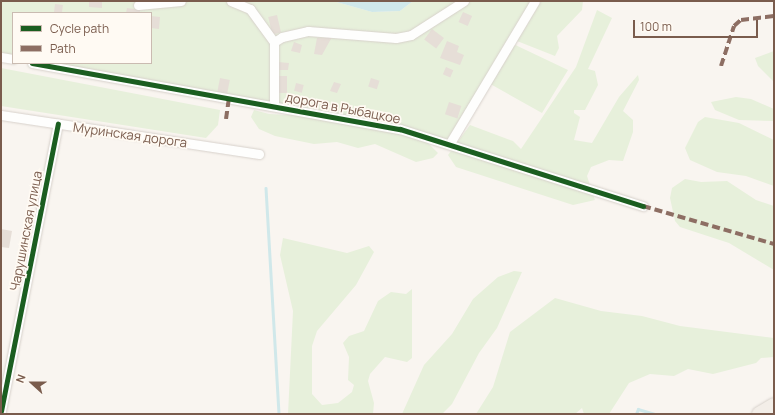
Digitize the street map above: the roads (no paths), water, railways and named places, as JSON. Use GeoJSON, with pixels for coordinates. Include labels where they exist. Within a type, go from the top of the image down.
{"type":"FeatureCollection","features":[{"type":"Feature","properties":{"kind":"main road"},"geometry":{"type":"LineString","coordinates":[[759,414],[774,405]]}},
{"type":"Feature","properties":{"kind":"street"},"geometry":{"type":"LineString","coordinates":[[138,5],[181,1]]}},
{"type":"Feature","properties":{"kind":"street"},"geometry":{"type":"LineString","coordinates":[[231,1],[250,9],[274,42],[274,106]]}},
{"type":"Feature","properties":{"kind":"street"},"geometry":{"type":"LineString","coordinates":[[274,42],[282,37],[308,32],[396,38],[411,34],[464,1]]}},
{"type":"Feature","properties":{"kind":"street"},"geometry":{"type":"LineString","coordinates":[[450,143],[535,1]]}},
{"type":"Feature","properties":{"kind":"street"},"geometry":{"type":"LineString","coordinates":[[1,57],[12,59]]}},
{"type":"Feature","properties":{"kind":"street","name":"дорога в Рыбацкое"},"geometry":{"type":"LineString","coordinates":[[38,64],[400,129],[450,143],[643,206]]}},
{"type":"Feature","properties":{"kind":"street","name":"Муринская дорога"},"geometry":{"type":"LineString","coordinates":[[1,115],[259,154]]}},
{"type":"Feature","properties":{"kind":"street","name":"Чарушинская улица"},"geometry":{"type":"LineString","coordinates":[[1,411],[58,124]]}},
{"type":"Feature","properties":{"kind":"water"},"geometry":{"type":"Polygon","coordinates":[[[333,1],[413,1],[400,11],[372,12],[333,1]]]}},
{"type":"Feature","properties":{"kind":"waterway"},"geometry":{"type":"LineString","coordinates":[[266,188],[279,414]]}},
{"type":"Feature","properties":{"kind":"waterway"},"geometry":{"type":"LineString","coordinates":[[636,414],[638,409],[655,414]]}}]}
